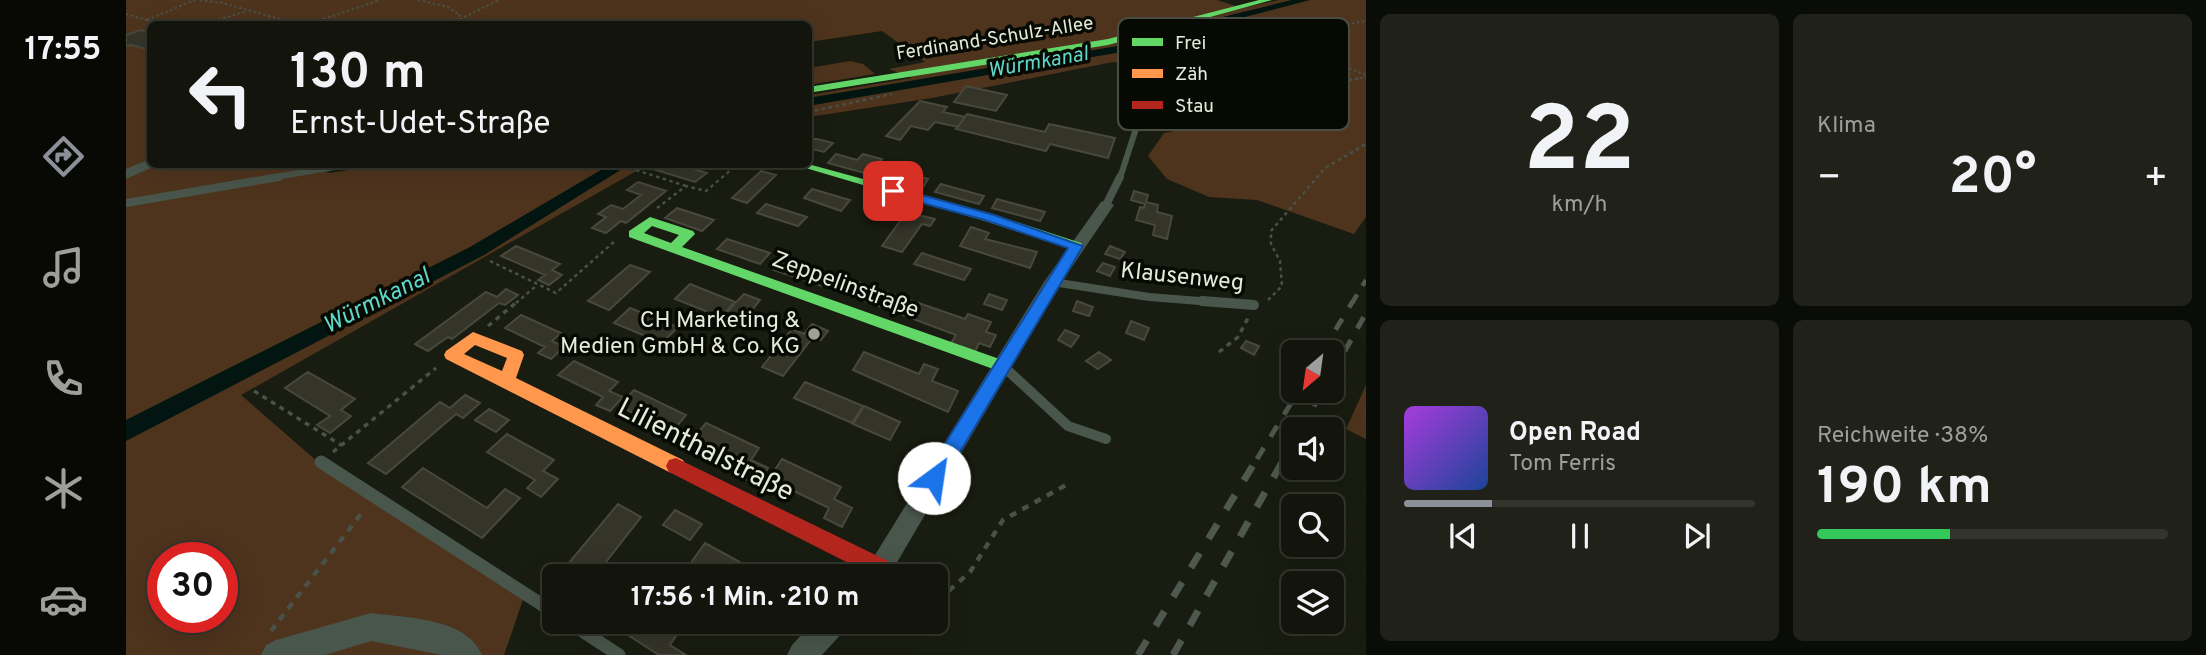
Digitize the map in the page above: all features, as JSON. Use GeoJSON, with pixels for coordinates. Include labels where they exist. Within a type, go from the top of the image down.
{"type":"FeatureCollection","features":[{"type":"Feature","properties":{"kind":"street","name":"Ferdinand-Schulz-Allee"},"geometry":{"type":"LineString","coordinates":[[1199,18],[1268,0]]}},
{"type":"Feature","properties":{"kind":"street","name":"Ferdinand-Schulz-Allee"},"geometry":{"type":"LineString","coordinates":[[812,89],[1118,39]]}},
{"type":"Feature","properties":{"kind":"street"},"geometry":{"type":"LineString","coordinates":[[126,175],[147,164]]}},
{"type":"Feature","properties":{"kind":"street"},"geometry":{"type":"LineString","coordinates":[[811,168],[990,218],[1076,246]]}},
{"type":"Feature","properties":{"kind":"street"},"geometry":{"type":"LineString","coordinates":[[882,564],[1053,282],[1106,205]]}},
{"type":"Feature","properties":{"kind":"street","name":"Zeppelinstraße"},"geometry":{"type":"LineString","coordinates":[[673,248],[1002,366]]}},
{"type":"Feature","properties":{"kind":"street"},"geometry":{"type":"LineString","coordinates":[[452,355],[472,338],[516,355],[507,381]]}},
{"type":"Feature","properties":{"kind":"street","name":"Lilienthalstraße"},"geometry":{"type":"LineString","coordinates":[[452,355],[862,564]]}},
{"type":"Feature","properties":{"kind":"street"},"geometry":{"type":"LineString","coordinates":[[272,644],[371,626],[444,639],[467,655]]}},
{"type":"Feature","properties":{"kind":"street"},"geometry":{"type":"LineString","coordinates":[[802,655],[822,634]]}},
{"type":"Feature","properties":{"kind":"lane"},"geometry":{"type":"LineString","coordinates":[[1106,205],[1118,183],[1135,130]]}},
{"type":"Feature","properties":{"kind":"lane"},"geometry":{"type":"LineString","coordinates":[[126,203],[330,168]]}},
{"type":"Feature","properties":{"kind":"lane","name":"Klausenweg"},"geometry":{"type":"LineString","coordinates":[[1053,282],[1149,297],[1254,305]]}},
{"type":"Feature","properties":{"kind":"lane"},"geometry":{"type":"LineString","coordinates":[[1002,366],[1068,426],[1106,439]]}},
{"type":"Feature","properties":{"kind":"lane"},"geometry":{"type":"LineString","coordinates":[[321,462],[542,604]]}},
{"type":"Feature","properties":{"kind":"lane"},"geometry":{"type":"LineString","coordinates":[[587,634],[619,655]]}},
{"type":"Feature","properties":{"kind":"path"},"geometry":{"type":"LineString","coordinates":[[147,20],[195,0]]}},
{"type":"Feature","properties":{"kind":"path"},"geometry":{"type":"LineString","coordinates":[[200,0],[288,21]]}},
{"type":"Feature","properties":{"kind":"path"},"geometry":{"type":"LineString","coordinates":[[318,21],[380,0]]}},
{"type":"Feature","properties":{"kind":"path"},"geometry":{"type":"LineString","coordinates":[[418,0],[447,8],[460,15],[453,21]]}},
{"type":"Feature","properties":{"kind":"path"},"geometry":{"type":"LineString","coordinates":[[456,21],[499,0]]}},
{"type":"Feature","properties":{"kind":"path"},"geometry":{"type":"LineString","coordinates":[[214,21],[249,10]]}},
{"type":"Feature","properties":{"kind":"path"},"geometry":{"type":"LineString","coordinates":[[126,13],[150,21]]}},
{"type":"Feature","properties":{"kind":"path"},"geometry":{"type":"LineString","coordinates":[[1349,69],[1366,76]]}},
{"type":"Feature","properties":{"kind":"path"},"geometry":{"type":"LineString","coordinates":[[812,111],[892,94]]}},
{"type":"Feature","properties":{"kind":"path","name":"Klausenweg"},"geometry":{"type":"LineString","coordinates":[[1254,305],[1271,299],[1282,286],[1280,261],[1271,244],[1271,231],[1325,168],[1366,144]]}},
{"type":"Feature","properties":{"kind":"path"},"geometry":{"type":"LineString","coordinates":[[636,170],[686,186]]}},
{"type":"Feature","properties":{"kind":"path"},"geometry":{"type":"LineString","coordinates":[[472,338],[536,285]]}},
{"type":"Feature","properties":{"kind":"path"},"geometry":{"type":"LineString","coordinates":[[1219,352],[1238,337],[1254,305]]}},
{"type":"Feature","properties":{"kind":"path"},"geometry":{"type":"LineString","coordinates":[[321,462],[452,355]]}},
{"type":"Feature","properties":{"kind":"path"},"geometry":{"type":"LineString","coordinates":[[254,391],[341,446]]}},
{"type":"Feature","properties":{"kind":"path"},"geometry":{"type":"LineString","coordinates":[[948,591],[970,572],[1003,520],[1066,485]]}},
{"type":"Feature","properties":{"kind":"path"},"geometry":{"type":"LineString","coordinates":[[272,644],[376,495]]}},
{"type":"Feature","properties":{"kind":"shaded area"},"geometry":{"type":"Polygon","coordinates":[[[126,0],[1217,0],[1242,8],[1279,0],[1366,0],[1366,217],[1354,234],[1257,200],[1209,197],[1167,179],[1148,156],[1164,133],[1179,130],[1349,130],[1349,18],[1118,18],[1118,63],[932,98],[812,117],[812,95],[912,78],[889,69],[925,62],[882,31],[812,42],[812,21],[147,21],[147,168],[315,168],[330,173],[360,168],[642,168],[241,395],[319,463],[525,594],[504,655],[126,655],[126,0]]]}},
{"type":"Feature","properties":{"kind":"shaded area"},"geometry":{"type":"Polygon","coordinates":[[[851,61],[863,64],[875,74],[814,84],[812,67],[851,61]]]}},
{"type":"Feature","properties":{"kind":"shaded area"},"geometry":{"type":"Polygon","coordinates":[[[1366,385],[1366,439],[1346,429],[1366,385]]]}},
{"type":"Feature","properties":{"kind":"building"},"geometry":{"type":"Polygon","coordinates":[[[141,30],[147,32],[147,49],[126,46],[126,35],[141,30]]]}},
{"type":"Feature","properties":{"kind":"building"},"geometry":{"type":"Polygon","coordinates":[[[966,86],[1007,95],[996,111],[954,102],[966,86]]]}},
{"type":"Feature","properties":{"kind":"building"},"geometry":{"type":"Polygon","coordinates":[[[920,101],[947,107],[943,112],[965,117],[958,127],[935,122],[928,130],[911,126],[900,140],[886,136],[920,101]]]}},
{"type":"Feature","properties":{"kind":"building"},"geometry":{"type":"Polygon","coordinates":[[[967,114],[1045,132],[1049,124],[1115,138],[1108,158],[1050,144],[1046,151],[956,129],[967,114]]]}},
{"type":"Feature","properties":{"kind":"building"},"geometry":{"type":"Polygon","coordinates":[[[812,139],[833,143],[824,152],[812,149],[812,139]]]}},
{"type":"Feature","properties":{"kind":"building"},"geometry":{"type":"Polygon","coordinates":[[[836,154],[857,160],[863,154],[882,159],[877,165],[886,168],[879,177],[828,163],[836,154]]]}},
{"type":"Feature","properties":{"kind":"building"},"geometry":{"type":"Polygon","coordinates":[[[649,168],[689,168],[707,173],[695,182],[649,168]]]}},
{"type":"Feature","properties":{"kind":"building"},"geometry":{"type":"Polygon","coordinates":[[[886,168],[928,179],[922,189],[879,177],[886,168]]]}},
{"type":"Feature","properties":{"kind":"building"},"geometry":{"type":"Polygon","coordinates":[[[761,171],[776,175],[747,203],[732,198],[761,171]]]}},
{"type":"Feature","properties":{"kind":"building"},"geometry":{"type":"Polygon","coordinates":[[[638,182],[666,191],[626,223],[621,221],[606,233],[592,228],[606,217],[598,214],[611,205],[623,209],[641,195],[627,190],[638,182]]]}},
{"type":"Feature","properties":{"kind":"building"},"geometry":{"type":"Polygon","coordinates":[[[941,184],[984,196],[979,204],[935,192],[941,184]]]}},
{"type":"Feature","properties":{"kind":"building"},"geometry":{"type":"Polygon","coordinates":[[[812,189],[850,200],[841,211],[804,198],[812,189]]]}},
{"type":"Feature","properties":{"kind":"building"},"geometry":{"type":"Polygon","coordinates":[[[1134,191],[1148,195],[1146,202],[1158,205],[1157,212],[1172,216],[1167,239],[1153,235],[1155,225],[1136,220],[1140,207],[1144,208],[1145,204],[1131,200],[1134,191]]]}},
{"type":"Feature","properties":{"kind":"building"},"geometry":{"type":"Polygon","coordinates":[[[997,199],[1045,212],[1040,221],[992,208],[997,199]]]}},
{"type":"Feature","properties":{"kind":"building"},"geometry":{"type":"Polygon","coordinates":[[[766,204],[807,217],[798,226],[757,213],[766,204]]]}},
{"type":"Feature","properties":{"kind":"building"},"geometry":{"type":"Polygon","coordinates":[[[677,208],[714,220],[702,231],[665,218],[677,208]]]}},
{"type":"Feature","properties":{"kind":"building"},"geometry":{"type":"Polygon","coordinates":[[[918,215],[935,219],[930,226],[922,224],[902,252],[882,246],[903,217],[915,220],[918,215]]]}},
{"type":"Feature","properties":{"kind":"building"},"geometry":{"type":"Polygon","coordinates":[[[971,227],[989,233],[985,239],[1037,252],[1030,268],[960,246],[971,227]]]}},
{"type":"Feature","properties":{"kind":"building"},"geometry":{"type":"Polygon","coordinates":[[[727,239],[770,253],[760,264],[717,249],[727,239]]]}},
{"type":"Feature","properties":{"kind":"building"},"geometry":{"type":"Polygon","coordinates":[[[516,246],[560,264],[552,270],[562,275],[549,285],[538,280],[545,275],[501,256],[516,246]]]}},
{"type":"Feature","properties":{"kind":"building"},"geometry":{"type":"Polygon","coordinates":[[[1110,246],[1125,252],[1120,259],[1105,254],[1110,246]]]}},
{"type":"Feature","properties":{"kind":"building"},"geometry":{"type":"Polygon","coordinates":[[[922,253],[971,269],[964,280],[914,264],[922,253]]]}},
{"type":"Feature","properties":{"kind":"building"},"geometry":{"type":"Polygon","coordinates":[[[784,259],[830,274],[822,286],[774,270],[784,259]]]}},
{"type":"Feature","properties":{"kind":"building"},"geometry":{"type":"Polygon","coordinates":[[[1103,263],[1115,267],[1110,276],[1097,271],[1103,263]]]}},
{"type":"Feature","properties":{"kind":"building"},"geometry":{"type":"Polygon","coordinates":[[[630,265],[650,272],[609,310],[588,301],[630,265]]]}},
{"type":"Feature","properties":{"kind":"building"},"geometry":{"type":"Polygon","coordinates":[[[1162,268],[1178,273],[1173,283],[1157,277],[1162,268]]]}},
{"type":"Feature","properties":{"kind":"building"},"geometry":{"type":"Polygon","coordinates":[[[1213,276],[1224,287],[1208,288],[1198,277],[1213,276]]]}},
{"type":"Feature","properties":{"kind":"building"},"geometry":{"type":"Polygon","coordinates":[[[846,278],[896,295],[887,309],[836,291],[846,278]]]}},
{"type":"Feature","properties":{"kind":"building"},"geometry":{"type":"Polygon","coordinates":[[[690,284],[735,302],[721,317],[675,299],[690,284]]]}},
{"type":"Feature","properties":{"kind":"building"},"geometry":{"type":"Polygon","coordinates":[[[506,289],[518,295],[505,305],[499,303],[452,339],[448,337],[428,351],[415,344],[486,292],[497,297],[506,289]]]}},
{"type":"Feature","properties":{"kind":"building"},"geometry":{"type":"Polygon","coordinates":[[[744,294],[760,300],[739,326],[720,319],[744,294]]]}},
{"type":"Feature","properties":{"kind":"building"},"geometry":{"type":"Polygon","coordinates":[[[989,294],[1007,300],[1002,310],[984,304],[989,294]]]}},
{"type":"Feature","properties":{"kind":"building"},"geometry":{"type":"Polygon","coordinates":[[[910,300],[965,319],[968,314],[991,322],[986,332],[996,335],[990,347],[979,343],[975,352],[951,343],[956,335],[900,314],[910,300]]]}},
{"type":"Feature","properties":{"kind":"building"},"geometry":{"type":"Polygon","coordinates":[[[1077,301],[1093,307],[1089,316],[1073,311],[1077,301]]]}},
{"type":"Feature","properties":{"kind":"building"},"geometry":{"type":"Polygon","coordinates":[[[630,308],[678,327],[662,343],[614,323],[630,308]]]}},
{"type":"Feature","properties":{"kind":"building"},"geometry":{"type":"Polygon","coordinates":[[[521,315],[561,333],[552,341],[564,347],[551,359],[538,353],[545,347],[505,328],[521,315]]]}},
{"type":"Feature","properties":{"kind":"building"},"geometry":{"type":"Polygon","coordinates":[[[1131,321],[1149,328],[1144,340],[1126,333],[1131,321]]]}},
{"type":"Feature","properties":{"kind":"building"},"geometry":{"type":"Polygon","coordinates":[[[812,324],[828,331],[821,340],[813,337],[783,376],[762,367],[792,329],[804,334],[812,324]]]}},
{"type":"Feature","properties":{"kind":"building"},"geometry":{"type":"Polygon","coordinates":[[[1065,330],[1079,336],[1071,347],[1058,340],[1065,330]]]}},
{"type":"Feature","properties":{"kind":"building"},"geometry":{"type":"Polygon","coordinates":[[[1246,341],[1259,346],[1254,355],[1241,348],[1246,341]]]}},
{"type":"Feature","properties":{"kind":"building"},"geometry":{"type":"Polygon","coordinates":[[[864,352],[919,374],[924,364],[938,369],[932,381],[958,391],[948,412],[853,370],[864,352]]]}},
{"type":"Feature","properties":{"kind":"building"},"geometry":{"type":"Polygon","coordinates":[[[1099,352],[1111,360],[1098,369],[1086,361],[1099,352]]]}},
{"type":"Feature","properties":{"kind":"building"},"geometry":{"type":"Polygon","coordinates":[[[574,361],[618,382],[609,391],[623,397],[610,411],[596,405],[603,397],[558,375],[574,361]]]}},
{"type":"Feature","properties":{"kind":"building"},"geometry":{"type":"Polygon","coordinates":[[[308,372],[355,399],[341,410],[351,416],[330,433],[317,425],[330,416],[285,388],[308,372]]]}},
{"type":"Feature","properties":{"kind":"building"},"geometry":{"type":"Polygon","coordinates":[[[805,382],[863,406],[852,423],[794,398],[805,382]]]}},
{"type":"Feature","properties":{"kind":"building"},"geometry":{"type":"Polygon","coordinates":[[[634,390],[686,415],[672,432],[619,406],[634,390]]]}},
{"type":"Feature","properties":{"kind":"building"},"geometry":{"type":"Polygon","coordinates":[[[465,395],[480,403],[463,418],[456,414],[386,474],[368,463],[440,402],[450,408],[465,395]]]}},
{"type":"Feature","properties":{"kind":"building"},"geometry":{"type":"Polygon","coordinates":[[[864,406],[900,422],[890,440],[853,424],[864,406]]]}},
{"type":"Feature","properties":{"kind":"building"},"geometry":{"type":"Polygon","coordinates":[[[489,409],[509,420],[496,432],[475,420],[489,409]]]}},
{"type":"Feature","properties":{"kind":"building"},"geometry":{"type":"Polygon","coordinates":[[[706,423],[759,448],[751,460],[768,468],[757,485],[740,476],[746,468],[691,441],[706,423]]]}},
{"type":"Feature","properties":{"kind":"building"},"geometry":{"type":"Polygon","coordinates":[[[507,434],[554,460],[543,471],[558,479],[541,497],[527,488],[535,480],[487,452],[507,434]]]}},
{"type":"Feature","properties":{"kind":"building"},"geometry":{"type":"Polygon","coordinates":[[[782,459],[841,487],[834,499],[852,508],[842,527],[824,518],[829,508],[769,479],[782,459]]]}},
{"type":"Feature","properties":{"kind":"building"},"geometry":{"type":"Polygon","coordinates":[[[423,468],[487,508],[505,489],[520,498],[482,538],[402,487],[423,468]]]}},
{"type":"Feature","properties":{"kind":"building"},"geometry":{"type":"Polygon","coordinates":[[[618,504],[641,517],[604,564],[568,564],[618,504]]]}},
{"type":"Feature","properties":{"kind":"building"},"geometry":{"type":"Polygon","coordinates":[[[675,510],[702,524],[690,540],[663,525],[675,510]]]}},
{"type":"Feature","properties":{"kind":"building"},"geometry":{"type":"Polygon","coordinates":[[[705,543],[743,564],[690,564],[705,543]]]}},
{"type":"Feature","properties":{"kind":"building"},"geometry":{"type":"Polygon","coordinates":[[[626,634],[677,634],[670,645],[686,655],[659,655],[626,634]]]}},
{"type":"Feature","properties":{"kind":"waterway","name":"Würmkanal"},"geometry":{"type":"LineString","coordinates":[[1231,18],[1305,0]]}},
{"type":"Feature","properties":{"kind":"waterway","name":"Würmkanal"},"geometry":{"type":"LineString","coordinates":[[812,101],[1118,49]]}},
{"type":"Feature","properties":{"kind":"waterway","name":"Würmkanal"},"geometry":{"type":"LineString","coordinates":[[126,431],[477,251],[616,168]]}},
{"type":"Feature","properties":{"kind":"railway"},"geometry":{"type":"LineString","coordinates":[[1352,303],[1366,280]]}},
{"type":"Feature","properties":{"kind":"railway"},"geometry":{"type":"LineString","coordinates":[[1329,340],[1353,301]]}},
{"type":"Feature","properties":{"kind":"railway"},"geometry":{"type":"LineString","coordinates":[[1344,352],[1366,313]]}},
{"type":"Feature","properties":{"kind":"railway"},"geometry":{"type":"LineString","coordinates":[[1257,459],[1291,403]]}},
{"type":"Feature","properties":{"kind":"railway"},"geometry":{"type":"LineString","coordinates":[[1308,417],[1316,403]]}},
{"type":"Feature","properties":{"kind":"railway"},"geometry":{"type":"LineString","coordinates":[[1138,655],[1258,457]]}},
{"type":"Feature","properties":{"kind":"railway"},"geometry":{"type":"LineString","coordinates":[[1173,655],[1281,464]]}},
{"type":"Feature","properties":{"kind":"traffic: fast"},"geometry":{"type":"LineString","coordinates":[[1199,18],[1268,0]]}},
{"type":"Feature","properties":{"kind":"traffic: fast"},"geometry":{"type":"LineString","coordinates":[[812,89],[1118,39]]}},
{"type":"Feature","properties":{"kind":"traffic: fast"},"geometry":{"type":"LineString","coordinates":[[811,168],[990,218],[1076,246]]}},
{"type":"Feature","properties":{"kind":"traffic: fast"},"geometry":{"type":"LineString","coordinates":[[673,248],[688,234],[650,221],[634,234],[1002,366]]}},
{"type":"Feature","properties":{"kind":"traffic: slow"},"geometry":{"type":"LineString","coordinates":[[507,381],[452,355],[473,338],[516,355],[507,381],[676,466]]}},
{"type":"Feature","properties":{"kind":"traffic: jam"},"geometry":{"type":"LineString","coordinates":[[676,466],[872,564]]}},
{"type":"Feature","properties":{"kind":"place","name":"CH Marketing & Medien GmbH & Co. KG"},"geometry":{"type":"Point","coordinates":[814,334]}},
{"type":"Feature","properties":{"kind":"route"},"geometry":{"type":"LineString","coordinates":[[893,191],[1076,246],[934,478]]}}]}
